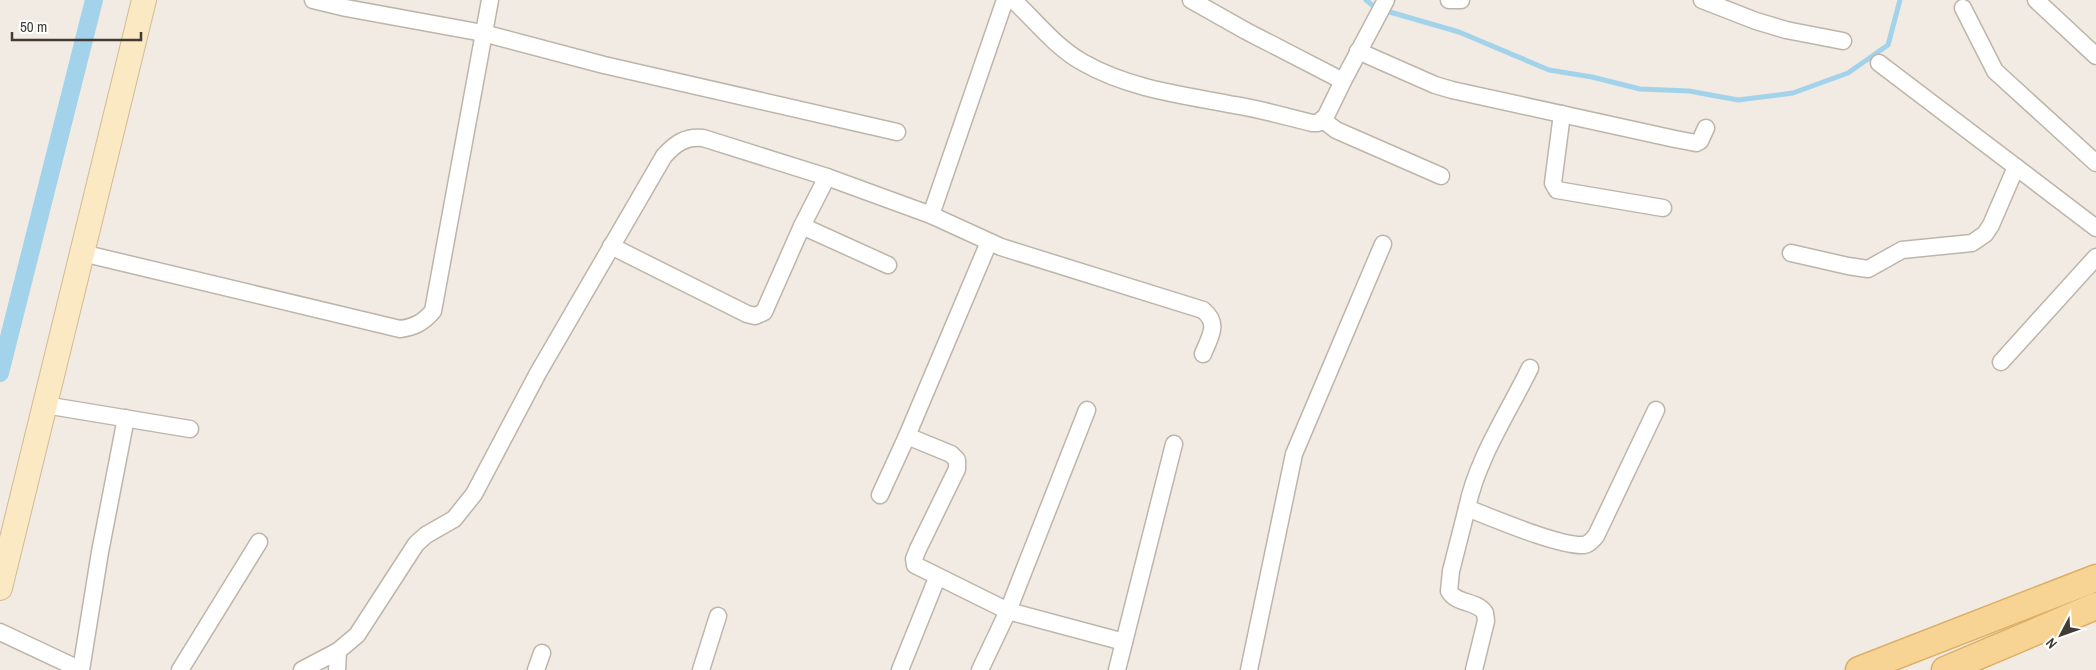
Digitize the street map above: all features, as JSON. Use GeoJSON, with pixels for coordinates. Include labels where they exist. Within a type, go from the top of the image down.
{"type":"FeatureCollection","features":[{"type":"Feature","properties":{"kind":"main road"},"geometry":{"type":"LineString","coordinates":[[1859,670],[2096,578]]}},
{"type":"Feature","properties":{"kind":"main road"},"geometry":{"type":"LineString","coordinates":[[1945,670],[2096,606]]}},
{"type":"Feature","properties":{"kind":"street"},"geometry":{"type":"LineString","coordinates":[[0,588],[144,0]]}},
{"type":"Feature","properties":{"kind":"street"},"geometry":{"type":"LineString","coordinates":[[313,0],[346,8],[483,33],[614,67],[897,132]]}},
{"type":"Feature","properties":{"kind":"street"},"geometry":{"type":"LineString","coordinates":[[82,253],[400,329],[414,327],[426,320],[433,311],[490,0]]}},
{"type":"Feature","properties":{"kind":"street"},"geometry":{"type":"LineString","coordinates":[[931,215],[1005,0]]}},
{"type":"Feature","properties":{"kind":"street"},"geometry":{"type":"LineString","coordinates":[[1012,0],[1045,32],[1083,63],[1130,83],[1166,93],[1236,105],[1312,123],[1323,120],[1326,116],[1358,51],[1383,7]]}},
{"type":"Feature","properties":{"kind":"street"},"geometry":{"type":"LineString","coordinates":[[1192,0],[1246,31],[1343,80]]}},
{"type":"Feature","properties":{"kind":"street"},"geometry":{"type":"LineString","coordinates":[[1449,0],[1461,0]]}},
{"type":"Feature","properties":{"kind":"street"},"geometry":{"type":"LineString","coordinates":[[1702,0],[1756,21],[1786,30],[1843,41]]}},
{"type":"Feature","properties":{"kind":"street"},"geometry":{"type":"LineString","coordinates":[[2036,0],[2096,56]]}},
{"type":"Feature","properties":{"kind":"street"},"geometry":{"type":"LineString","coordinates":[[1963,8],[1995,70],[2096,163]]}},
{"type":"Feature","properties":{"kind":"street"},"geometry":{"type":"LineString","coordinates":[[1358,51],[1435,85],[1693,143],[1700,141],[1706,128]]}},
{"type":"Feature","properties":{"kind":"street"},"geometry":{"type":"LineString","coordinates":[[1879,63],[2096,228]]}},
{"type":"Feature","properties":{"kind":"street"},"geometry":{"type":"LineString","coordinates":[[1562,114],[1553,183],[1557,190],[1662,208]]}},
{"type":"Feature","properties":{"kind":"street"},"geometry":{"type":"LineString","coordinates":[[1323,120],[1336,130],[1441,176]]}},
{"type":"Feature","properties":{"kind":"street"},"geometry":{"type":"LineString","coordinates":[[302,670],[348,644],[366,622],[416,544],[426,535],[454,519],[474,494],[538,373],[664,156],[675,143],[692,136],[827,177],[931,215],[1001,248],[1203,310],[1209,315],[1212,322],[1211,334],[1203,354]]}},
{"type":"Feature","properties":{"kind":"street"},"geometry":{"type":"LineString","coordinates":[[1791,253],[1848,266],[1868,268],[1902,250],[1972,243],[1985,234],[1992,225],[2016,167]]}},
{"type":"Feature","properties":{"kind":"street"},"geometry":{"type":"LineString","coordinates":[[611,246],[747,314],[755,316],[764,312],[802,226],[827,177]]}},
{"type":"Feature","properties":{"kind":"street"},"geometry":{"type":"LineString","coordinates":[[802,226],[888,265]]}},
{"type":"Feature","properties":{"kind":"street"},"geometry":{"type":"LineString","coordinates":[[880,495],[908,436],[989,242]]}},
{"type":"Feature","properties":{"kind":"street"},"geometry":{"type":"LineString","coordinates":[[1249,670],[1294,454],[1383,244]]}},
{"type":"Feature","properties":{"kind":"street"},"geometry":{"type":"LineString","coordinates":[[2001,362],[2096,257]]}},
{"type":"Feature","properties":{"kind":"street"},"geometry":{"type":"LineString","coordinates":[[1474,670],[1486,621],[1485,613],[1479,606],[1456,598],[1449,591],[1452,571],[1470,491],[1530,368]]}},
{"type":"Feature","properties":{"kind":"street"},"geometry":{"type":"LineString","coordinates":[[45,405],[190,429]]}},
{"type":"Feature","properties":{"kind":"street"},"geometry":{"type":"LineString","coordinates":[[980,670],[1008,611],[1087,410]]}},
{"type":"Feature","properties":{"kind":"street"},"geometry":{"type":"LineString","coordinates":[[1467,508],[1530,532],[1585,545],[1596,536],[1656,410]]}},
{"type":"Feature","properties":{"kind":"street"},"geometry":{"type":"LineString","coordinates":[[0,632],[81,670],[100,552],[126,418]]}},
{"type":"Feature","properties":{"kind":"street"},"geometry":{"type":"LineString","coordinates":[[908,436],[951,454],[959,464],[954,480],[914,559],[915,565],[918,568],[1008,611],[1124,642]]}},
{"type":"Feature","properties":{"kind":"street"},"geometry":{"type":"LineString","coordinates":[[1118,670],[1174,444]]}},
{"type":"Feature","properties":{"kind":"street"},"geometry":{"type":"LineString","coordinates":[[180,670],[259,542]]}},
{"type":"Feature","properties":{"kind":"street"},"geometry":{"type":"LineString","coordinates":[[900,670],[937,578]]}},
{"type":"Feature","properties":{"kind":"street"},"geometry":{"type":"LineString","coordinates":[[701,670],[718,616]]}},
{"type":"Feature","properties":{"kind":"street"},"geometry":{"type":"LineString","coordinates":[[337,670],[338,651]]}},
{"type":"Feature","properties":{"kind":"street"},"geometry":{"type":"LineString","coordinates":[[536,670],[542,653]]}},
{"type":"Feature","properties":{"kind":"waterway"},"geometry":{"type":"LineString","coordinates":[[0,373],[94,0]]}},
{"type":"Feature","properties":{"kind":"waterway"},"geometry":{"type":"LineString","coordinates":[[1366,0],[1376,8],[1459,32],[1549,70],[1592,77],[1640,89],[1689,91],[1738,100],[1793,93],[1848,73],[1888,45],[1900,0]]}}]}
